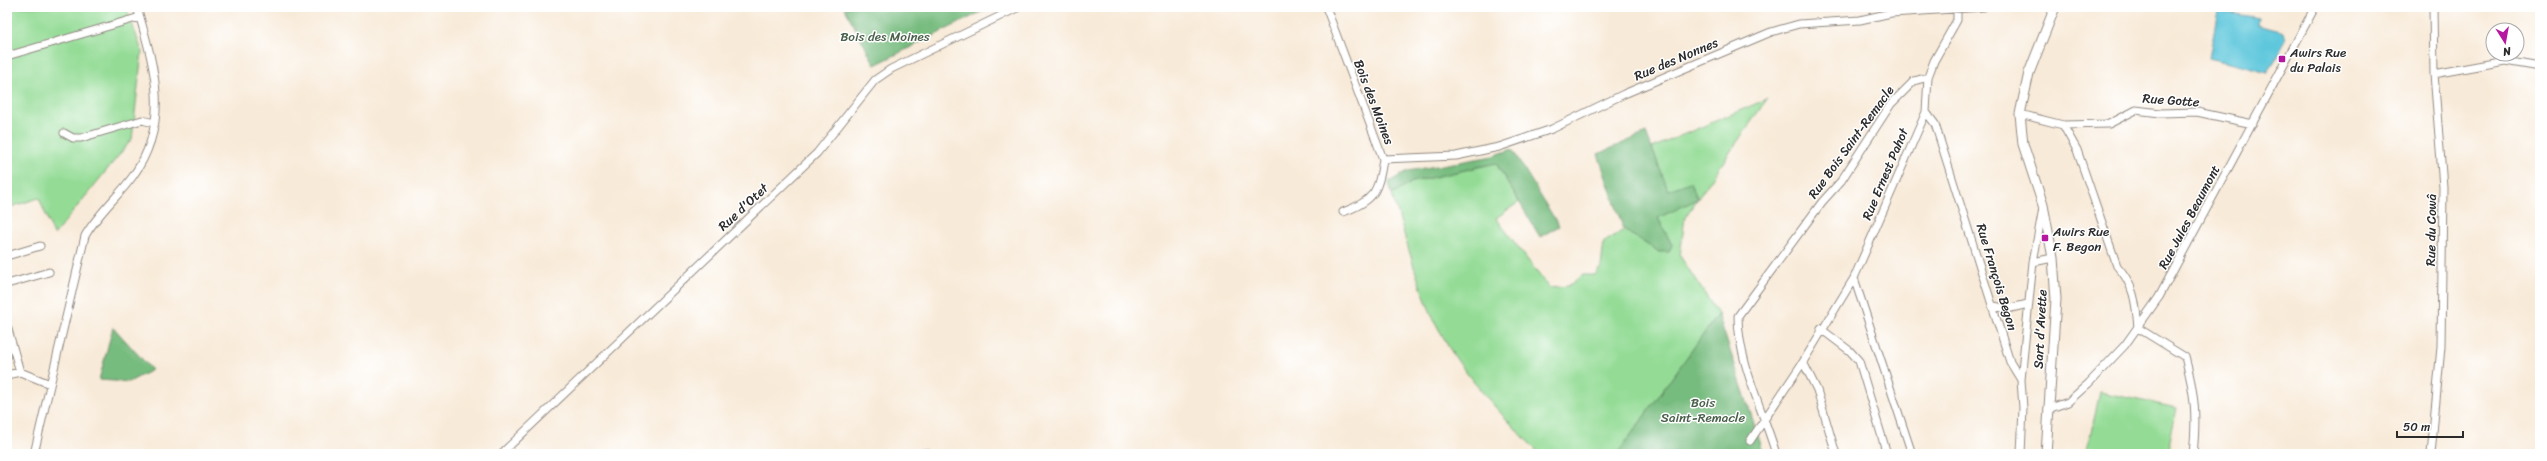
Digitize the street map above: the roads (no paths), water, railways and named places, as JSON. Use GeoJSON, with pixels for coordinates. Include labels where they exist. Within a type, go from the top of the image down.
{"type":"FeatureCollection","features":[{"type":"Feature","properties":{"kind":"street"},"geometry":{"type":"LineString","coordinates":[[34,454],[85,236],[95,219],[133,176],[150,144],[157,112],[156,76],[137,7]]}},
{"type":"Feature","properties":{"kind":"street","name":"Rue d'Otet"},"geometry":{"type":"LineString","coordinates":[[501,454],[817,153],[875,80],[891,69],[1018,7]]}},
{"type":"Feature","properties":{"kind":"street","name":"Bois des Moines"},"geometry":{"type":"LineString","coordinates":[[1326,7],[1383,159],[1380,180],[1369,201],[1343,212]]}},
{"type":"Feature","properties":{"kind":"street","name":"Rue des Nonnes"},"geometry":{"type":"LineString","coordinates":[[1383,159],[1456,156],[1499,147],[1552,129],[1624,94],[1771,32],[1799,24],[1860,20],[1891,13],[1984,7]]}},
{"type":"Feature","properties":{"kind":"street","name":"Sart d'Avette"},"geometry":{"type":"LineString","coordinates":[[2046,454],[2056,299],[2054,258],[2043,205],[2023,144],[2020,114],[2029,73],[2055,7]]}},
{"type":"Feature","properties":{"kind":"street","name":"Rue Jules Beaumont"},"geometry":{"type":"LineString","coordinates":[[2048,409],[2068,402],[2120,351],[2160,297],[2315,7]]}},
{"type":"Feature","properties":{"kind":"street","name":"Rue du Cowâ"},"geometry":{"type":"LineString","coordinates":[[2431,454],[2441,347],[2443,194],[2434,74],[2433,7]]}},
{"type":"Feature","properties":{"kind":"street"},"geometry":{"type":"LineString","coordinates":[[1928,77],[1934,61],[1957,20],[1958,9]]}},
{"type":"Feature","properties":{"kind":"street"},"geometry":{"type":"LineString","coordinates":[[7,56],[140,17]]}},
{"type":"Feature","properties":{"kind":"street"},"geometry":{"type":"LineString","coordinates":[[2434,74],[2504,61],[2540,67]]}},
{"type":"Feature","properties":{"kind":"street","name":"Rue Ernest Pahot"},"geometry":{"type":"LineString","coordinates":[[1750,441],[1803,362],[1821,329],[1854,278],[1926,112],[1928,77]]}},
{"type":"Feature","properties":{"kind":"street","name":"Rue Bois Saint-Remacle"},"geometry":{"type":"LineString","coordinates":[[1765,419],[1738,333],[1738,316],[1822,202],[1841,181],[1891,104],[1914,82],[1928,77]]}},
{"type":"Feature","properties":{"kind":"street","name":"Rue Gotte"},"geometry":{"type":"LineString","coordinates":[[2020,114],[2063,125],[2109,124],[2136,110],[2160,113],[2196,112],[2253,124]]}},
{"type":"Feature","properties":{"kind":"street","name":"Rue François Begon"},"geometry":{"type":"LineString","coordinates":[[1926,112],[1935,124],[1994,306],[2010,362],[2021,380],[2023,408],[2021,454]]}},
{"type":"Feature","properties":{"kind":"street"},"geometry":{"type":"LineString","coordinates":[[64,133],[73,138],[81,138],[142,120],[154,123]]}},
{"type":"Feature","properties":{"kind":"street"},"geometry":{"type":"LineString","coordinates":[[2063,125],[2077,150],[2117,266],[2126,276],[2136,299],[2138,328],[2185,357],[2195,396],[2196,424],[2193,454]]}},
{"type":"Feature","properties":{"kind":"street","name":"Sart d'Avette"},"geometry":{"type":"LineString","coordinates":[[2021,380],[2033,262],[2043,205]]}},
{"type":"Feature","properties":{"kind":"street"},"geometry":{"type":"LineString","coordinates":[[7,256],[40,246]]}},
{"type":"Feature","properties":{"kind":"street"},"geometry":{"type":"LineString","coordinates":[[2033,262],[2054,258]]}},
{"type":"Feature","properties":{"kind":"street"},"geometry":{"type":"LineString","coordinates":[[7,284],[48,272]]}},
{"type":"Feature","properties":{"kind":"street"},"geometry":{"type":"LineString","coordinates":[[1854,278],[1912,454]]}},
{"type":"Feature","properties":{"kind":"street"},"geometry":{"type":"LineString","coordinates":[[1994,306],[2007,309],[2028,304]]}},
{"type":"Feature","properties":{"kind":"street"},"geometry":{"type":"LineString","coordinates":[[7,326],[20,372]]}},
{"type":"Feature","properties":{"kind":"street"},"geometry":{"type":"LineString","coordinates":[[1821,329],[1850,351],[1859,361],[1887,454]]}},
{"type":"Feature","properties":{"kind":"street"},"geometry":{"type":"LineString","coordinates":[[1803,362],[1817,390],[1836,454]]}},
{"type":"Feature","properties":{"kind":"street"},"geometry":{"type":"LineString","coordinates":[[7,375],[20,372],[50,384]]}},
{"type":"Feature","properties":{"kind":"street"},"geometry":{"type":"LineString","coordinates":[[1765,419],[1776,454]]}},
{"type":"Feature","properties":{"kind":"water"},"geometry":{"type":"Polygon","coordinates":[[[2218,11],[2259,18],[2258,25],[2284,32],[2286,40],[2268,73],[2209,58],[2218,11]]]}},
{"type":"Feature","properties":{"kind":"place","name":"Awirs Rue du Palais"},"geometry":{"type":"Point","coordinates":[2282,59]}},
{"type":"Feature","properties":{"kind":"place","name":"Awirs Rue F. Begon"},"geometry":{"type":"Point","coordinates":[2045,238]}},
{"type":"Feature","properties":{"kind":"park label","name":"Bois Saint-Remacle"},"geometry":{"type":"Point","coordinates":[1703,410]}}]}
